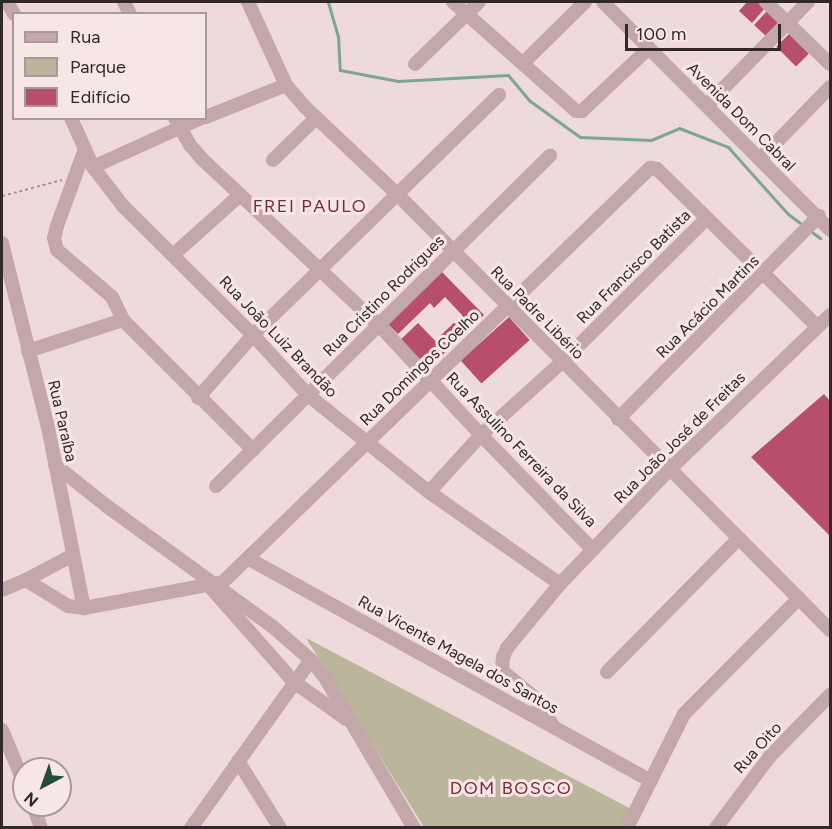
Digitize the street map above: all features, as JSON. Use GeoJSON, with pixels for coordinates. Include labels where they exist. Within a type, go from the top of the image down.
{"type":"FeatureCollection","features":[{"type":"Feature","properties":{"kind":"street","name":"Rua Padre Libério"},"geometry":{"type":"LineString","coordinates":[[248,2],[286,85],[316,118],[399,196],[618,419],[831,630]]}},
{"type":"Feature","properties":{"kind":"street"},"geometry":{"type":"LineString","coordinates":[[453,2],[523,63],[571,109],[582,111],[649,48]]}},
{"type":"Feature","properties":{"kind":"street"},"geometry":{"type":"LineString","coordinates":[[416,64],[479,2]]}},
{"type":"Feature","properties":{"kind":"street"},"geometry":{"type":"LineString","coordinates":[[523,63],[585,2]]}},
{"type":"Feature","properties":{"kind":"street","name":"Avenida Dom Cabral"},"geometry":{"type":"LineString","coordinates":[[603,2],[760,159],[816,220],[831,230]]}},
{"type":"Feature","properties":{"kind":"street"},"geometry":{"type":"LineString","coordinates":[[766,2],[831,64]]}},
{"type":"Feature","properties":{"kind":"street"},"geometry":{"type":"LineString","coordinates":[[707,105],[808,2]]}},
{"type":"Feature","properties":{"kind":"street"},"geometry":{"type":"LineString","coordinates":[[207,117],[286,85]]}},
{"type":"Feature","properties":{"kind":"street"},"geometry":{"type":"LineString","coordinates":[[760,159],[831,87]]}},
{"type":"Feature","properties":{"kind":"street"},"geometry":{"type":"LineString","coordinates":[[198,398],[253,334],[399,196],[499,96]]}},
{"type":"Feature","properties":{"kind":"street"},"geometry":{"type":"LineString","coordinates":[[273,160],[316,118]]}},
{"type":"Feature","properties":{"kind":"street","name":"Rua João Luiz Brandão"},"geometry":{"type":"LineString","coordinates":[[72,120],[93,167],[123,206],[253,334],[308,396],[429,492],[560,584]]}},
{"type":"Feature","properties":{"kind":"street"},"geometry":{"type":"LineString","coordinates":[[93,167],[177,123]]}},
{"type":"Feature","properties":{"kind":"street","name":"Rua Assulino Ferreira da Silva"},"geometry":{"type":"LineString","coordinates":[[177,123],[190,146],[319,271],[379,325],[481,435],[592,549]]}},
{"type":"Feature","properties":{"kind":"street"},"geometry":{"type":"LineString","coordinates":[[85,149],[57,226],[54,238],[57,250],[112,297],[123,320],[252,450]]}},
{"type":"Feature","properties":{"kind":"street","name":"Rua Cristino Rodrigues"},"geometry":{"type":"LineString","coordinates":[[216,486],[550,155]]}},
{"type":"Feature","properties":{"kind":"street","name":"Rua Domingos Coelho"},"geometry":{"type":"LineString","coordinates":[[209,582],[249,559],[650,168],[657,169],[707,218]]}},
{"type":"Feature","properties":{"kind":"street"},"geometry":{"type":"LineString","coordinates":[[173,255],[240,195]]}},
{"type":"Feature","properties":{"kind":"street"},"geometry":{"type":"LineString","coordinates":[[707,218],[817,326]]}},
{"type":"Feature","properties":{"kind":"street","name":"Rua Francisco Batista"},"geometry":{"type":"LineString","coordinates":[[429,492],[481,435],[562,362],[707,218]]}},
{"type":"Feature","properties":{"kind":"street","name":"Rua Acácio Martins"},"geometry":{"type":"LineString","coordinates":[[618,419],[816,220]]}},
{"type":"Feature","properties":{"kind":"street","name":"Rua Paraíba"},"geometry":{"type":"LineString","coordinates":[[2,243],[55,465],[84,608]]}},
{"type":"Feature","properties":{"kind":"street","name":"Rua João José de Freitas"},"geometry":{"type":"LineString","coordinates":[[554,727],[540,704],[506,676],[500,666],[502,657],[515,636],[592,549],[670,469],[831,315]]}},
{"type":"Feature","properties":{"kind":"street"},"geometry":{"type":"LineString","coordinates":[[28,351],[123,320]]}},
{"type":"Feature","properties":{"kind":"street"},"geometry":{"type":"LineString","coordinates":[[55,465],[263,621],[311,660],[324,676],[414,828]]}},
{"type":"Feature","properties":{"kind":"street"},"geometry":{"type":"LineString","coordinates":[[607,672],[739,538]]}},
{"type":"Feature","properties":{"kind":"street"},"geometry":{"type":"LineString","coordinates":[[2,590],[73,555]]}},
{"type":"Feature","properties":{"kind":"street","name":"Rua Vicente Magela dos Santos"},"geometry":{"type":"LineString","coordinates":[[249,559],[651,781]]}},
{"type":"Feature","properties":{"kind":"street"},"geometry":{"type":"LineString","coordinates":[[26,580],[68,606],[84,608],[209,582]]}},
{"type":"Feature","properties":{"kind":"street"},"geometry":{"type":"LineString","coordinates":[[209,582],[294,682],[350,722]]}},
{"type":"Feature","properties":{"kind":"street"},"geometry":{"type":"LineString","coordinates":[[627,828],[684,714],[799,598]]}},
{"type":"Feature","properties":{"kind":"street"},"geometry":{"type":"LineString","coordinates":[[252,633],[263,621]]}},
{"type":"Feature","properties":{"kind":"street"},"geometry":{"type":"LineString","coordinates":[[191,828],[311,660]]}},
{"type":"Feature","properties":{"kind":"street","name":"Rua Oito"},"geometry":{"type":"LineString","coordinates":[[716,828],[770,756],[831,695]]}},
{"type":"Feature","properties":{"kind":"street"},"geometry":{"type":"LineString","coordinates":[[2,730],[8,759]]}},
{"type":"Feature","properties":{"kind":"street"},"geometry":{"type":"LineString","coordinates":[[238,761],[279,828]]}},
{"type":"Feature","properties":{"kind":"path"},"geometry":{"type":"LineString","coordinates":[[2,196],[75,177]]}},
{"type":"Feature","properties":{"kind":"green space"},"geometry":{"type":"Polygon","coordinates":[[[306,638],[633,810],[623,827],[424,827],[306,638]]]}},
{"type":"Feature","properties":{"kind":"building"},"geometry":{"type":"Polygon","coordinates":[[[747,2],[757,2],[765,8],[752,23],[739,11],[747,2]]]}},
{"type":"Feature","properties":{"kind":"building"},"geometry":{"type":"Polygon","coordinates":[[[767,11],[779,22],[766,36],[754,25],[767,11]]]}},
{"type":"Feature","properties":{"kind":"building"},"geometry":{"type":"Polygon","coordinates":[[[789,34],[809,54],[796,67],[776,47],[789,34]]]}},
{"type":"Feature","properties":{"kind":"building"},"geometry":{"type":"Polygon","coordinates":[[[442,272],[484,315],[448,349],[438,338],[462,315],[445,297],[434,308],[430,303],[398,334],[388,324],[442,272]]]}},
{"type":"Feature","properties":{"kind":"building"},"geometry":{"type":"Polygon","coordinates":[[[509,317],[530,340],[481,384],[461,360],[509,317]]]}},
{"type":"Feature","properties":{"kind":"building"},"geometry":{"type":"Polygon","coordinates":[[[418,323],[446,352],[428,369],[400,340],[418,323]]]}},
{"type":"Feature","properties":{"kind":"building"},"geometry":{"type":"Polygon","coordinates":[[[824,394],[830,401],[830,536],[751,457],[824,394]]]}},
{"type":"Feature","properties":{"kind":"waterway"},"geometry":{"type":"LineString","coordinates":[[328,2],[338,36],[340,70],[398,81],[508,75],[530,101],[580,137],[651,140],[679,128],[728,147],[788,214],[804,226]]}},
{"type":"Feature","properties":{"kind":"waterway"},"geometry":{"type":"LineString","coordinates":[[809,230],[820,238]]}},
{"type":"Feature","properties":{"kind":"district","name":"FREI PAULO"},"geometry":{"type":"Point","coordinates":[310,206]}},
{"type":"Feature","properties":{"kind":"district","name":"DOM BOSCO"},"geometry":{"type":"Point","coordinates":[511,788]}}]}
